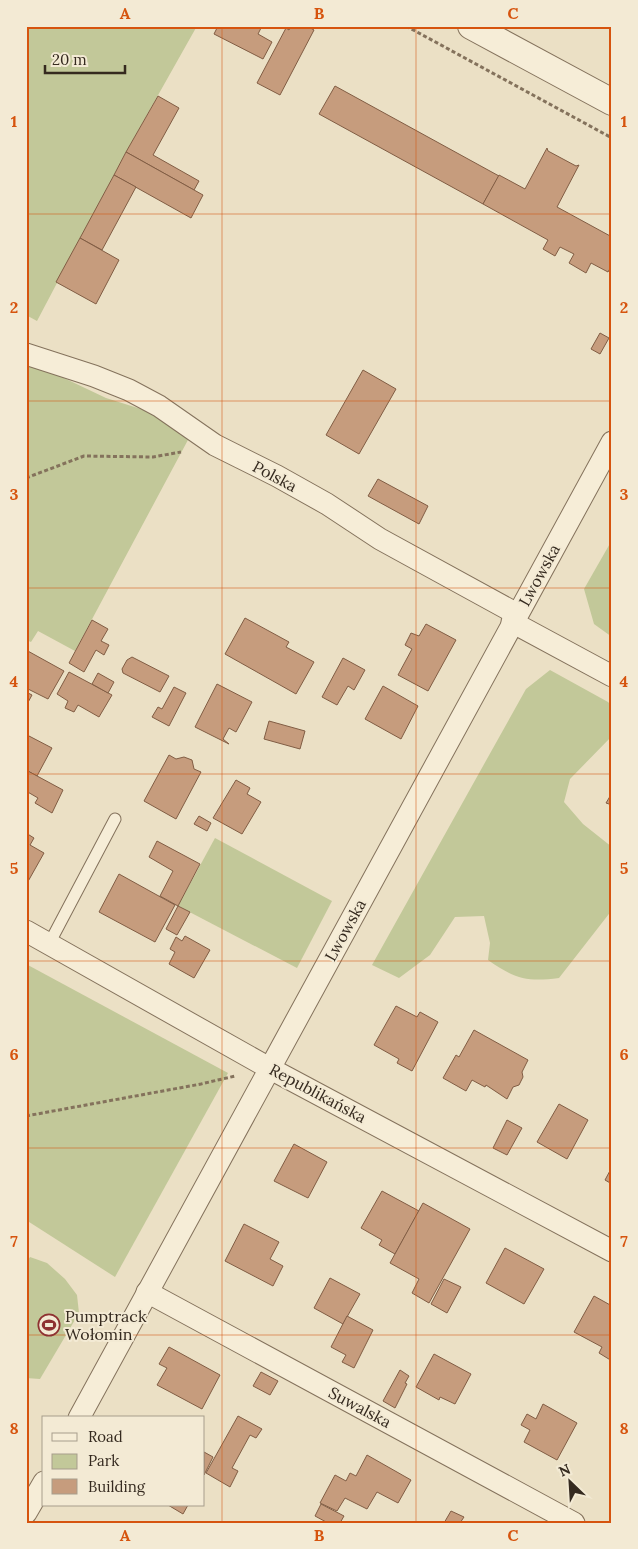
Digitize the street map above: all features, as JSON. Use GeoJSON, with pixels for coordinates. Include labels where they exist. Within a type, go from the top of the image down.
{"type":"FeatureCollection","features":[{"type":"Feature","properties":{"kind":"street"},"geometry":{"type":"LineString","coordinates":[[471,26],[612,102]]}},
{"type":"Feature","properties":{"kind":"street","name":"Polska"},"geometry":{"type":"LineString","coordinates":[[26,354],[94,376],[129,390],[159,406],[215,445],[285,480],[327,504],[380,539],[612,676]]}},
{"type":"Feature","properties":{"kind":"street","name":"Lwowska"},"geometry":{"type":"LineString","coordinates":[[80,1416],[612,442]]}},
{"type":"Feature","properties":{"kind":"street","name":"Republikańska"},"geometry":{"type":"LineString","coordinates":[[26,932],[269,1068],[612,1251]]}},
{"type":"Feature","properties":{"kind":"street","name":"Suwalska"},"geometry":{"type":"LineString","coordinates":[[147,1292],[574,1523]]}},
{"type":"Feature","properties":{"kind":"street"},"geometry":{"type":"LineString","coordinates":[[26,1513],[42,1485]]}},
{"type":"Feature","properties":{"kind":"lane"},"geometry":{"type":"LineString","coordinates":[[49,944],[115,819]]}},
{"type":"Feature","properties":{"kind":"path"},"geometry":{"type":"LineString","coordinates":[[406,26],[612,138]]}},
{"type":"Feature","properties":{"kind":"path"},"geometry":{"type":"LineString","coordinates":[[26,478],[84,456],[153,457],[215,445]]}},
{"type":"Feature","properties":{"kind":"path"},"geometry":{"type":"LineString","coordinates":[[26,1116],[201,1084],[269,1068]]}},
{"type":"Feature","properties":{"kind":"green space"},"geometry":{"type":"Polygon","coordinates":[[[26,26],[197,26],[126,152],[37,321],[26,315],[26,175],[28,172],[26,171],[26,26]]]}},
{"type":"Feature","properties":{"kind":"green space"},"geometry":{"type":"Polygon","coordinates":[[[26,360],[106,398],[160,415],[189,438],[75,651],[38,631],[31,642],[26,640],[26,360]]]}},
{"type":"Feature","properties":{"kind":"green space"},"geometry":{"type":"Polygon","coordinates":[[[612,540],[612,637],[594,624],[584,589],[612,540]]]}},
{"type":"Feature","properties":{"kind":"green space"},"geometry":{"type":"Polygon","coordinates":[[[550,670],[612,706],[611,737],[570,779],[564,802],[583,824],[612,847],[612,910],[559,978],[538,980],[522,978],[488,960],[490,943],[484,916],[455,917],[430,955],[399,978],[372,965],[526,689],[550,670]]]}},
{"type":"Feature","properties":{"kind":"green space"},"geometry":{"type":"Polygon","coordinates":[[[215,838],[332,901],[297,968],[178,906],[215,838]]]}},
{"type":"Feature","properties":{"kind":"green space"},"geometry":{"type":"Polygon","coordinates":[[[26,964],[228,1073],[115,1277],[26,1220],[26,964]]]}},
{"type":"Feature","properties":{"kind":"green space","name":"Pumptrack Wołomin"},"geometry":{"type":"Polygon","coordinates":[[[30,1257],[47,1263],[65,1279],[77,1295],[79,1313],[40,1379],[26,1378],[26,1263],[30,1257]]]}},
{"type":"Feature","properties":{"kind":"building"},"geometry":{"type":"Polygon","coordinates":[[[218,26],[262,26],[258,34],[272,42],[263,59],[214,34],[218,26]]]}},
{"type":"Feature","properties":{"kind":"building"},"geometry":{"type":"Polygon","coordinates":[[[291,26],[307,26],[314,30],[280,95],[257,83],[286,28],[289,30],[291,26]]]}},
{"type":"Feature","properties":{"kind":"building"},"geometry":{"type":"Polygon","coordinates":[[[335,86],[499,176],[483,204],[319,114],[335,86]]]}},
{"type":"Feature","properties":{"kind":"building"},"geometry":{"type":"Polygon","coordinates":[[[158,96],[179,108],[153,155],[199,181],[194,190],[126,152],[158,96]]]}},
{"type":"Feature","properties":{"kind":"building"},"geometry":{"type":"Polygon","coordinates":[[[547,148],[548,151],[576,166],[579,165],[557,207],[612,237],[612,265],[608,272],[591,263],[586,273],[569,263],[574,254],[560,247],[555,256],[543,249],[548,240],[483,204],[499,175],[525,189],[547,148]]]}},
{"type":"Feature","properties":{"kind":"building"},"geometry":{"type":"Polygon","coordinates":[[[126,152],[203,195],[191,218],[114,175],[126,152]]]}},
{"type":"Feature","properties":{"kind":"building"},"geometry":{"type":"Polygon","coordinates":[[[114,175],[136,187],[102,250],[80,238],[114,175]]]}},
{"type":"Feature","properties":{"kind":"building"},"geometry":{"type":"Polygon","coordinates":[[[80,238],[119,260],[96,304],[56,282],[80,238]]]}},
{"type":"Feature","properties":{"kind":"building"},"geometry":{"type":"Polygon","coordinates":[[[600,333],[609,338],[600,354],[591,349],[600,333]]]}},
{"type":"Feature","properties":{"kind":"building"},"geometry":{"type":"Polygon","coordinates":[[[363,370],[396,389],[359,454],[326,435],[363,370]]]}},
{"type":"Feature","properties":{"kind":"building"},"geometry":{"type":"Polygon","coordinates":[[[378,479],[428,506],[419,524],[368,496],[378,479]]]}},
{"type":"Feature","properties":{"kind":"building"},"geometry":{"type":"Polygon","coordinates":[[[245,618],[289,642],[286,647],[314,662],[296,694],[225,654],[245,618]]]}},
{"type":"Feature","properties":{"kind":"building"},"geometry":{"type":"Polygon","coordinates":[[[92,620],[108,629],[101,641],[109,645],[104,655],[96,650],[84,672],[69,663],[92,620]]]}},
{"type":"Feature","properties":{"kind":"building"},"geometry":{"type":"Polygon","coordinates":[[[426,624],[456,640],[428,691],[398,675],[412,649],[405,645],[411,633],[419,636],[426,624]]]}},
{"type":"Feature","properties":{"kind":"building"},"geometry":{"type":"Polygon","coordinates":[[[26,650],[64,671],[48,699],[26,688],[26,650]]]}},
{"type":"Feature","properties":{"kind":"building"},"geometry":{"type":"Polygon","coordinates":[[[132,657],[169,676],[160,692],[123,673],[122,669],[127,660],[132,657]]]}},
{"type":"Feature","properties":{"kind":"building"},"geometry":{"type":"Polygon","coordinates":[[[343,658],[365,670],[354,690],[348,686],[337,705],[322,697],[343,658]]]}},
{"type":"Feature","properties":{"kind":"building"},"geometry":{"type":"Polygon","coordinates":[[[69,672],[112,695],[99,717],[78,705],[74,712],[65,708],[68,701],[57,694],[69,672]]]}},
{"type":"Feature","properties":{"kind":"building"},"geometry":{"type":"Polygon","coordinates":[[[98,673],[114,682],[108,693],[92,684],[98,673]]]}},
{"type":"Feature","properties":{"kind":"building"},"geometry":{"type":"Polygon","coordinates":[[[217,684],[252,702],[236,732],[229,728],[223,739],[229,744],[195,727],[217,684]]]}},
{"type":"Feature","properties":{"kind":"building"},"geometry":{"type":"Polygon","coordinates":[[[383,686],[418,706],[401,739],[365,719],[383,686]]]}},
{"type":"Feature","properties":{"kind":"building"},"geometry":{"type":"Polygon","coordinates":[[[174,687],[186,693],[169,726],[152,717],[158,707],[162,709],[174,687]]]}},
{"type":"Feature","properties":{"kind":"building"},"geometry":{"type":"Polygon","coordinates":[[[26,692],[32,695],[26,706],[26,692]]]}},
{"type":"Feature","properties":{"kind":"building"},"geometry":{"type":"Polygon","coordinates":[[[269,721],[305,731],[300,749],[264,739],[269,721]]]}},
{"type":"Feature","properties":{"kind":"building"},"geometry":{"type":"Polygon","coordinates":[[[29,736],[52,748],[37,776],[26,770],[26,741],[29,736]]]}},
{"type":"Feature","properties":{"kind":"building"},"geometry":{"type":"Polygon","coordinates":[[[169,755],[176,759],[184,757],[192,760],[194,769],[201,772],[176,819],[144,801],[169,755]]]}},
{"type":"Feature","properties":{"kind":"building"},"geometry":{"type":"Polygon","coordinates":[[[26,770],[63,790],[52,813],[35,803],[38,798],[26,791],[26,770]]]}},
{"type":"Feature","properties":{"kind":"building"},"geometry":{"type":"Polygon","coordinates":[[[236,780],[250,788],[247,794],[261,802],[242,834],[213,818],[236,780]]]}},
{"type":"Feature","properties":{"kind":"building"},"geometry":{"type":"Polygon","coordinates":[[[612,793],[612,805],[606,803],[612,793]]]}},
{"type":"Feature","properties":{"kind":"building"},"geometry":{"type":"Polygon","coordinates":[[[199,816],[211,823],[207,831],[194,824],[199,816]]]}},
{"type":"Feature","properties":{"kind":"building"},"geometry":{"type":"Polygon","coordinates":[[[26,833],[34,838],[30,845],[44,853],[26,885],[26,833]]]}},
{"type":"Feature","properties":{"kind":"building"},"geometry":{"type":"Polygon","coordinates":[[[157,841],[200,864],[178,906],[160,896],[173,871],[149,857],[157,841]]]}},
{"type":"Feature","properties":{"kind":"building"},"geometry":{"type":"Polygon","coordinates":[[[119,874],[175,905],[155,942],[99,912],[119,874]]]}},
{"type":"Feature","properties":{"kind":"building"},"geometry":{"type":"Polygon","coordinates":[[[178,906],[190,912],[177,935],[166,929],[178,906]]]}},
{"type":"Feature","properties":{"kind":"building"},"geometry":{"type":"Polygon","coordinates":[[[185,936],[210,950],[194,978],[169,964],[175,952],[170,949],[176,937],[182,941],[185,936]]]}},
{"type":"Feature","properties":{"kind":"building"},"geometry":{"type":"Polygon","coordinates":[[[396,1006],[417,1017],[420,1012],[438,1022],[412,1071],[397,1063],[399,1059],[374,1045],[396,1006]]]}},
{"type":"Feature","properties":{"kind":"building"},"geometry":{"type":"Polygon","coordinates":[[[474,1030],[528,1060],[522,1072],[523,1077],[519,1085],[513,1087],[507,1099],[486,1085],[485,1087],[472,1080],[466,1091],[443,1078],[456,1055],[459,1057],[474,1030]]]}},
{"type":"Feature","properties":{"kind":"building"},"geometry":{"type":"Polygon","coordinates":[[[559,1104],[588,1120],[567,1159],[537,1142],[559,1104]]]}},
{"type":"Feature","properties":{"kind":"building"},"geometry":{"type":"Polygon","coordinates":[[[507,1120],[522,1128],[507,1155],[493,1148],[507,1120]]]}},
{"type":"Feature","properties":{"kind":"building"},"geometry":{"type":"Polygon","coordinates":[[[294,1144],[327,1162],[308,1198],[274,1181],[294,1144]]]}},
{"type":"Feature","properties":{"kind":"building"},"geometry":{"type":"Polygon","coordinates":[[[612,1167],[612,1184],[605,1180],[612,1167]]]}},
{"type":"Feature","properties":{"kind":"building"},"geometry":{"type":"Polygon","coordinates":[[[382,1191],[419,1211],[395,1254],[379,1245],[382,1240],[361,1228],[382,1191]]]}},
{"type":"Feature","properties":{"kind":"building"},"geometry":{"type":"Polygon","coordinates":[[[423,1203],[470,1229],[429,1303],[412,1293],[419,1279],[390,1263],[423,1203]]]}},
{"type":"Feature","properties":{"kind":"building"},"geometry":{"type":"Polygon","coordinates":[[[244,1224],[279,1242],[270,1259],[283,1266],[273,1286],[225,1261],[244,1224]]]}},
{"type":"Feature","properties":{"kind":"building"},"geometry":{"type":"Polygon","coordinates":[[[505,1248],[544,1269],[524,1304],[486,1283],[505,1248]]]}},
{"type":"Feature","properties":{"kind":"building"},"geometry":{"type":"Polygon","coordinates":[[[330,1278],[360,1294],[343,1324],[314,1308],[330,1278]]]}},
{"type":"Feature","properties":{"kind":"building"},"geometry":{"type":"Polygon","coordinates":[[[444,1279],[461,1287],[447,1313],[431,1304],[444,1279]]]}},
{"type":"Feature","properties":{"kind":"building"},"geometry":{"type":"Polygon","coordinates":[[[594,1296],[612,1306],[612,1361],[599,1353],[602,1347],[574,1332],[594,1296]]]}},
{"type":"Feature","properties":{"kind":"building"},"geometry":{"type":"Polygon","coordinates":[[[347,1316],[373,1330],[354,1368],[342,1362],[346,1355],[331,1347],[347,1316]]]}},
{"type":"Feature","properties":{"kind":"building"},"geometry":{"type":"Polygon","coordinates":[[[169,1347],[220,1375],[202,1409],[157,1385],[167,1368],[159,1364],[169,1347]]]}},
{"type":"Feature","properties":{"kind":"building"},"geometry":{"type":"Polygon","coordinates":[[[434,1354],[471,1374],[455,1404],[440,1397],[439,1400],[416,1387],[434,1354]]]}},
{"type":"Feature","properties":{"kind":"building"},"geometry":{"type":"Polygon","coordinates":[[[400,1370],[409,1376],[395,1408],[383,1401],[400,1370]]]}},
{"type":"Feature","properties":{"kind":"building"},"geometry":{"type":"Polygon","coordinates":[[[261,1372],[278,1381],[270,1395],[253,1386],[261,1372]]]}},
{"type":"Feature","properties":{"kind":"building"},"geometry":{"type":"Polygon","coordinates":[[[543,1404],[577,1423],[557,1460],[524,1442],[530,1430],[521,1425],[527,1414],[536,1419],[543,1404]]]}},
{"type":"Feature","properties":{"kind":"building"},"geometry":{"type":"Polygon","coordinates":[[[238,1416],[262,1429],[256,1438],[250,1435],[232,1468],[238,1471],[230,1487],[206,1473],[238,1416]]]}},
{"type":"Feature","properties":{"kind":"building"},"geometry":{"type":"Polygon","coordinates":[[[205,1453],[213,1457],[205,1473],[205,1453]]]}},
{"type":"Feature","properties":{"kind":"building"},"geometry":{"type":"Polygon","coordinates":[[[367,1455],[411,1480],[398,1503],[377,1492],[367,1509],[345,1498],[337,1511],[320,1503],[335,1475],[346,1481],[350,1473],[356,1476],[367,1455]]]}},
{"type":"Feature","properties":{"kind":"building"},"geometry":{"type":"Polygon","coordinates":[[[321,1504],[344,1516],[340,1523],[328,1523],[315,1516],[321,1504]]]}},
{"type":"Feature","properties":{"kind":"building"},"geometry":{"type":"Polygon","coordinates":[[[170,1506],[187,1506],[183,1514],[170,1506]]]}},
{"type":"Feature","properties":{"kind":"building"},"geometry":{"type":"Polygon","coordinates":[[[451,1511],[464,1517],[460,1523],[444,1523],[451,1511]]]}},
{"type":"Feature","properties":{"kind":"place","name":"Pumptrack Wołomin"},"geometry":{"type":"Point","coordinates":[49,1325]}}]}
